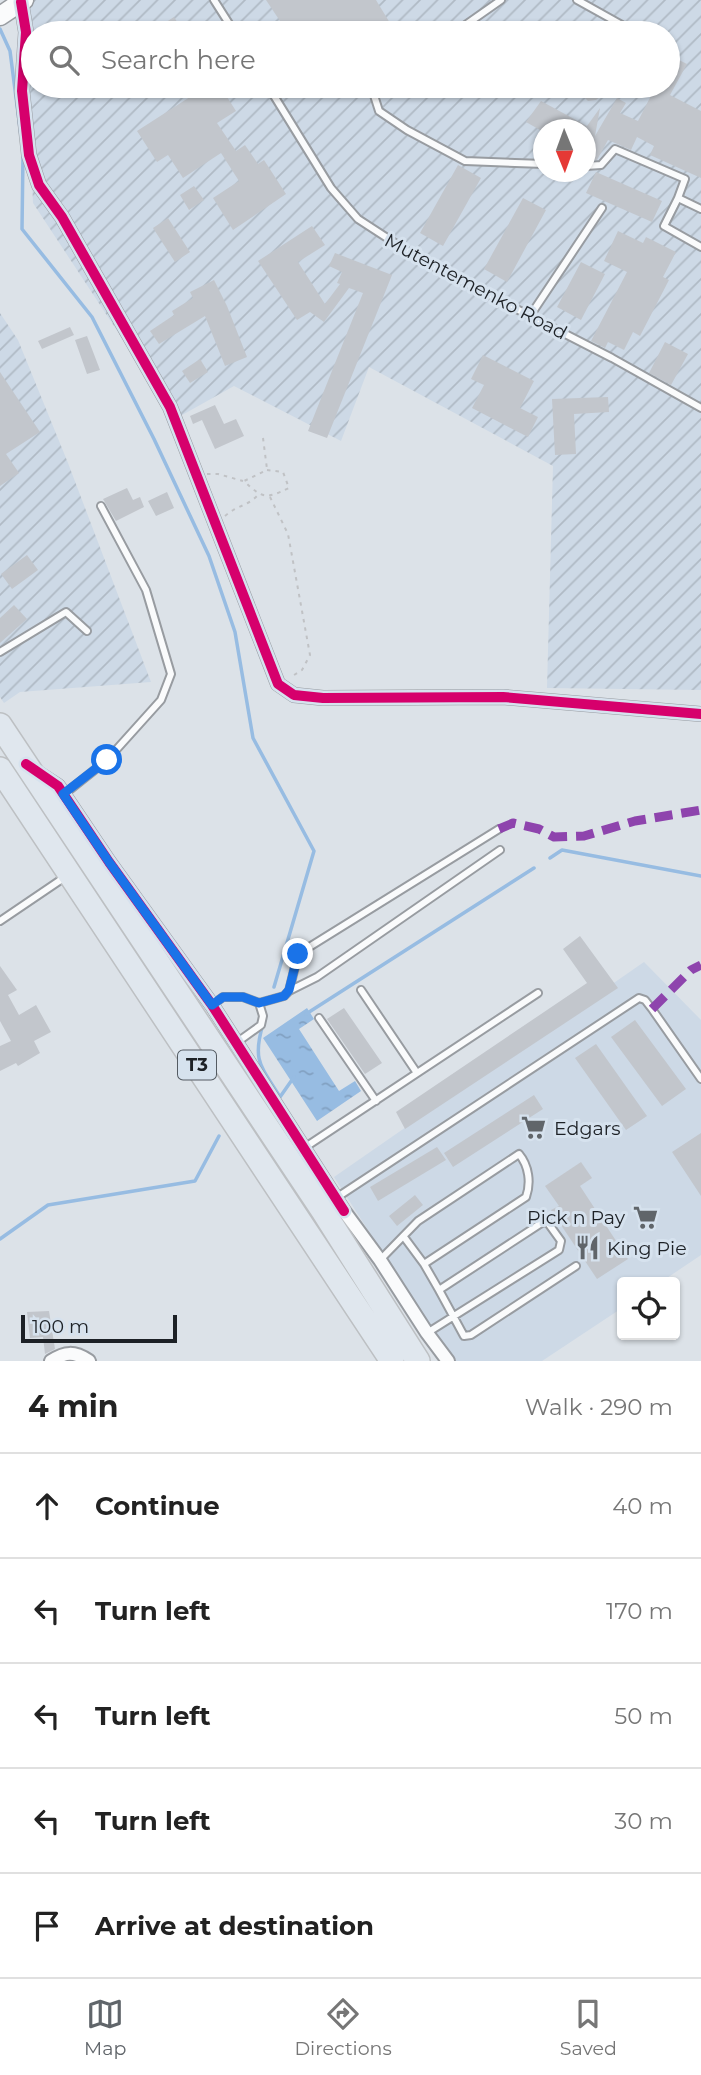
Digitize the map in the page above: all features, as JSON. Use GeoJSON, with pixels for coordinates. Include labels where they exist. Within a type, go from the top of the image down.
{"type":"FeatureCollection","features":[{"type":"Feature","properties":{"kind":"highway","name":"T3"},"geometry":{"type":"LineString","coordinates":[[0,725],[334,1206],[418,1361]]}},
{"type":"Feature","properties":{"kind":"highway","name":"T3"},"geometry":{"type":"LineString","coordinates":[[0,769],[392,1361]]}},
{"type":"Feature","properties":{"kind":"street"},"geometry":{"type":"LineString","coordinates":[[0,16],[22,1],[25,21]]}},
{"type":"Feature","properties":{"kind":"street"},"geometry":{"type":"LineString","coordinates":[[23,98],[29,155],[39,185],[62,217],[170,407],[278,684],[294,695],[323,698],[503,697],[701,714]]}},
{"type":"Feature","properties":{"kind":"street"},"geometry":{"type":"LineString","coordinates":[[26,764],[58,786],[212,1005],[304,1148],[334,1206],[380,1260],[448,1361]]}},
{"type":"Feature","properties":{"kind":"street"},"geometry":{"type":"LineString","coordinates":[[51,1361],[64,1353],[75,1354],[89,1361]]}},
{"type":"Feature","properties":{"kind":"lane"},"geometry":{"type":"LineString","coordinates":[[214,0],[227,21]]}},
{"type":"Feature","properties":{"kind":"lane"},"geometry":{"type":"LineString","coordinates":[[471,21],[501,0]]}},
{"type":"Feature","properties":{"kind":"lane"},"geometry":{"type":"LineString","coordinates":[[577,0],[615,21]]}},
{"type":"Feature","properties":{"kind":"lane","name":"Mutentemenko Road"},"geometry":{"type":"LineString","coordinates":[[275,98],[331,188],[358,219],[421,260],[701,408]]}},
{"type":"Feature","properties":{"kind":"lane"},"geometry":{"type":"LineString","coordinates":[[375,98],[379,111],[407,131],[465,161],[533,164]]}},
{"type":"Feature","properties":{"kind":"lane"},"geometry":{"type":"LineString","coordinates":[[596,165],[601,165],[615,149],[685,179],[664,226],[701,247]]}},
{"type":"Feature","properties":{"kind":"lane"},"geometry":{"type":"LineString","coordinates":[[678,198],[701,209]]}},
{"type":"Feature","properties":{"kind":"lane"},"geometry":{"type":"LineString","coordinates":[[530,316],[601,208]]}},
{"type":"Feature","properties":{"kind":"lane"},"geometry":{"type":"LineString","coordinates":[[63,794],[107,760],[161,700],[172,674],[146,590],[101,506]]}},
{"type":"Feature","properties":{"kind":"lane"},"geometry":{"type":"LineString","coordinates":[[0,652],[66,612],[87,631]]}},
{"type":"Feature","properties":{"kind":"lane"},"geometry":{"type":"LineString","coordinates":[[289,990],[298,954],[499,829]]}},
{"type":"Feature","properties":{"kind":"lane"},"geometry":{"type":"LineString","coordinates":[[212,1005],[223,997],[243,997],[259,1003],[284,996],[289,990],[317,977],[500,850]]}},
{"type":"Feature","properties":{"kind":"lane"},"geometry":{"type":"LineString","coordinates":[[0,921],[70,874]]}},
{"type":"Feature","properties":{"kind":"lane"},"geometry":{"type":"LineString","coordinates":[[361,990],[417,1073]]}},
{"type":"Feature","properties":{"kind":"lane"},"geometry":{"type":"LineString","coordinates":[[304,1148],[538,993]]}},
{"type":"Feature","properties":{"kind":"lane"},"geometry":{"type":"LineString","coordinates":[[334,1206],[639,998],[645,1000],[652,1009],[701,1079]]}},
{"type":"Feature","properties":{"kind":"lane"},"geometry":{"type":"LineString","coordinates":[[236,1043],[261,1026],[263,1016],[259,1003]]}},
{"type":"Feature","properties":{"kind":"lane"},"geometry":{"type":"LineString","coordinates":[[319,1018],[376,1101]]}},
{"type":"Feature","properties":{"kind":"lane"},"geometry":{"type":"LineString","coordinates":[[380,1260],[418,1221],[519,1154],[524,1160],[529,1188],[526,1197],[424,1264]]}},
{"type":"Feature","properties":{"kind":"lane"},"geometry":{"type":"LineString","coordinates":[[427,1333],[559,1250],[561,1241],[548,1223],[543,1222],[439,1290]]}},
{"type":"Feature","properties":{"kind":"lane"},"geometry":{"type":"LineString","coordinates":[[404,1237],[424,1264],[464,1336],[471,1335],[576,1266]]}},
{"type":"Feature","properties":{"kind":"path"},"geometry":{"type":"LineString","coordinates":[[263,438],[267,470]]}},
{"type":"Feature","properties":{"kind":"path"},"geometry":{"type":"LineString","coordinates":[[196,475],[218,474],[244,481],[258,495],[270,497],[289,488],[283,472],[267,470],[244,481]]}},
{"type":"Feature","properties":{"kind":"path"},"geometry":{"type":"LineString","coordinates":[[216,524],[235,507],[248,504],[258,495]]}},
{"type":"Feature","properties":{"kind":"path"},"geometry":{"type":"LineString","coordinates":[[270,497],[288,534],[310,655],[302,670],[278,684]]}},
{"type":"Feature","properties":{"kind":"shaded area"},"geometry":{"type":"Polygon","coordinates":[[[24,0],[701,0],[701,690],[547,688],[553,466],[369,367],[341,441],[234,386],[175,419],[33,203],[28,98],[680,98],[680,21],[25,21],[24,0]]]}},
{"type":"Feature","properties":{"kind":"shaded area"},"geometry":{"type":"Polygon","coordinates":[[[0,313],[18,340],[151,682],[20,692],[4,703],[0,697],[0,313]]]}},
{"type":"Feature","properties":{"kind":"shaded area"},"geometry":{"type":"Polygon","coordinates":[[[644,962],[701,1020],[701,1255],[668,1277],[617,1277],[617,1311],[542,1361],[452,1361],[334,1177],[644,962]]]}},
{"type":"Feature","properties":{"kind":"water"},"geometry":{"type":"Polygon","coordinates":[[[307,1008],[314,1019],[299,1029],[339,1091],[355,1081],[361,1091],[317,1121],[263,1038],[307,1008]]]}},
{"type":"Feature","properties":{"kind":"building"},"geometry":{"type":"Polygon","coordinates":[[[266,0],[376,0],[389,21],[280,21],[266,0]]]}},
{"type":"Feature","properties":{"kind":"building"},"geometry":{"type":"Polygon","coordinates":[[[680,60],[687,64],[680,77],[680,60]]]}},
{"type":"Feature","properties":{"kind":"building"},"geometry":{"type":"Polygon","coordinates":[[[188,98],[228,98],[236,111],[217,123],[236,151],[245,145],[258,164],[264,160],[286,194],[233,230],[213,198],[239,181],[221,153],[183,178],[168,155],[157,162],[137,131],[188,98]]]}},
{"type":"Feature","properties":{"kind":"building"},"geometry":{"type":"Polygon","coordinates":[[[617,98],[626,103],[620,113],[638,121],[650,98],[676,98],[701,111],[701,178],[650,155],[654,146],[637,137],[631,150],[608,140],[596,160],[596,134],[617,98]]]}},
{"type":"Feature","properties":{"kind":"building"},"geometry":{"type":"Polygon","coordinates":[[[541,101],[574,119],[533,119],[533,126],[526,122],[541,101]]]}},
{"type":"Feature","properties":{"kind":"building"},"geometry":{"type":"Polygon","coordinates":[[[600,108],[596,130],[596,119],[592,119],[600,108]]]}},
{"type":"Feature","properties":{"kind":"building"},"geometry":{"type":"Polygon","coordinates":[[[458,165],[481,178],[443,246],[420,233],[458,165]]]}},
{"type":"Feature","properties":{"kind":"building"},"geometry":{"type":"Polygon","coordinates":[[[596,172],[662,201],[652,222],[586,193],[591,182],[596,182],[596,172]]]}},
{"type":"Feature","properties":{"kind":"building"},"geometry":{"type":"Polygon","coordinates":[[[194,186],[204,200],[189,210],[180,195],[194,186]]]}},
{"type":"Feature","properties":{"kind":"building"},"geometry":{"type":"Polygon","coordinates":[[[523,198],[546,210],[507,282],[484,269],[523,198]]]}},
{"type":"Feature","properties":{"kind":"building"},"geometry":{"type":"Polygon","coordinates":[[[168,218],[190,252],[175,262],[153,228],[168,218]]]}},
{"type":"Feature","properties":{"kind":"building"},"geometry":{"type":"Polygon","coordinates":[[[312,226],[325,245],[298,262],[325,304],[340,284],[337,283],[342,272],[329,266],[335,253],[392,275],[327,438],[308,431],[363,293],[349,288],[324,322],[310,312],[297,320],[258,261],[312,226]]]}},
{"type":"Feature","properties":{"kind":"building"},"geometry":{"type":"Polygon","coordinates":[[[618,231],[643,243],[646,237],[676,252],[663,277],[669,280],[640,336],[633,332],[624,350],[608,342],[605,348],[591,341],[627,272],[604,261],[618,231]]]}},
{"type":"Feature","properties":{"kind":"building"},"geometry":{"type":"Polygon","coordinates":[[[581,262],[605,274],[581,320],[557,307],[581,262]]]}},
{"type":"Feature","properties":{"kind":"building"},"geometry":{"type":"Polygon","coordinates":[[[214,280],[247,357],[225,366],[205,316],[159,344],[150,331],[174,315],[172,311],[193,298],[190,292],[214,280]]]}},
{"type":"Feature","properties":{"kind":"building"},"geometry":{"type":"Polygon","coordinates":[[[70,327],[74,335],[42,349],[38,341],[70,327]]]}},
{"type":"Feature","properties":{"kind":"building"},"geometry":{"type":"Polygon","coordinates":[[[87,336],[100,370],[87,374],[75,340],[87,336]]]}},
{"type":"Feature","properties":{"kind":"building"},"geometry":{"type":"Polygon","coordinates":[[[665,342],[688,354],[671,385],[649,373],[665,342]]]}},
{"type":"Feature","properties":{"kind":"building"},"geometry":{"type":"Polygon","coordinates":[[[483,355],[534,381],[520,408],[538,417],[528,437],[472,408],[484,385],[471,379],[483,355]]]}},
{"type":"Feature","properties":{"kind":"building"},"geometry":{"type":"Polygon","coordinates":[[[200,359],[208,372],[190,383],[182,371],[200,359]]]}},
{"type":"Feature","properties":{"kind":"building"},"geometry":{"type":"Polygon","coordinates":[[[0,372],[40,432],[6,454],[19,473],[0,486],[0,372]]]}},
{"type":"Feature","properties":{"kind":"building"},"geometry":{"type":"Polygon","coordinates":[[[608,397],[609,412],[574,414],[576,454],[555,455],[552,399],[608,397]]]}},
{"type":"Feature","properties":{"kind":"building"},"geometry":{"type":"Polygon","coordinates":[[[215,405],[224,424],[236,419],[244,436],[215,449],[202,420],[193,424],[190,416],[215,405]]]}},
{"type":"Feature","properties":{"kind":"building"},"geometry":{"type":"Polygon","coordinates":[[[127,488],[133,500],[140,497],[144,507],[116,521],[103,499],[127,488]]]}},
{"type":"Feature","properties":{"kind":"building"},"geometry":{"type":"Polygon","coordinates":[[[167,492],[174,508],[156,516],[148,501],[167,492]]]}},
{"type":"Feature","properties":{"kind":"building"},"geometry":{"type":"Polygon","coordinates":[[[27,555],[38,570],[12,589],[1,574],[27,555]]]}},
{"type":"Feature","properties":{"kind":"building"},"geometry":{"type":"Polygon","coordinates":[[[14,605],[27,619],[0,643],[0,618],[14,605]]]}},
{"type":"Feature","properties":{"kind":"building"},"geometry":{"type":"Polygon","coordinates":[[[580,936],[618,988],[405,1129],[396,1112],[587,983],[563,949],[580,936]]]}},
{"type":"Feature","properties":{"kind":"building"},"geometry":{"type":"Polygon","coordinates":[[[0,966],[17,990],[8,995],[19,1015],[36,1005],[51,1032],[34,1041],[40,1053],[18,1066],[16,1063],[0,1071],[0,1046],[11,1041],[0,1021],[0,966]]]}},
{"type":"Feature","properties":{"kind":"building"},"geometry":{"type":"Polygon","coordinates":[[[344,1008],[382,1063],[365,1074],[327,1019],[344,1008]]]}},
{"type":"Feature","properties":{"kind":"building"},"geometry":{"type":"Polygon","coordinates":[[[635,1020],[686,1089],[662,1106],[611,1037],[635,1020]]]}},
{"type":"Feature","properties":{"kind":"building"},"geometry":{"type":"Polygon","coordinates":[[[596,1044],[647,1116],[626,1130],[575,1058],[596,1044]]]}},
{"type":"Feature","properties":{"kind":"building"},"geometry":{"type":"Polygon","coordinates":[[[534,1095],[543,1109],[453,1167],[444,1153],[534,1095]]]}},
{"type":"Feature","properties":{"kind":"building"},"geometry":{"type":"Polygon","coordinates":[[[701,1133],[701,1196],[672,1152],[701,1133]]]}},
{"type":"Feature","properties":{"kind":"building"},"geometry":{"type":"Polygon","coordinates":[[[437,1147],[446,1160],[378,1201],[370,1187],[437,1147]]]}},
{"type":"Feature","properties":{"kind":"building"},"geometry":{"type":"Polygon","coordinates":[[[581,1162],[592,1178],[580,1186],[628,1259],[597,1279],[551,1210],[559,1206],[545,1186],[581,1162]]]}},
{"type":"Feature","properties":{"kind":"building"},"geometry":{"type":"Polygon","coordinates":[[[415,1195],[423,1205],[397,1226],[389,1216],[415,1195]]]}},
{"type":"Feature","properties":{"kind":"building"},"geometry":{"type":"Polygon","coordinates":[[[49,1311],[55,1349],[45,1354],[43,1337],[30,1338],[27,1312],[49,1311]]]}},
{"type":"Feature","properties":{"kind":"waterway"},"geometry":{"type":"LineString","coordinates":[[0,29],[10,51],[21,136]]}},
{"type":"Feature","properties":{"kind":"waterway"},"geometry":{"type":"LineString","coordinates":[[23,154],[22,229],[92,317],[209,556],[235,632],[253,738],[314,851],[274,987]]}},
{"type":"Feature","properties":{"kind":"waterway"},"geometry":{"type":"LineString","coordinates":[[550,858],[562,850],[701,876]]}},
{"type":"Feature","properties":{"kind":"waterway"},"geometry":{"type":"LineString","coordinates":[[306,1014],[534,868]]}},
{"type":"Feature","properties":{"kind":"waterway"},"geometry":{"type":"LineString","coordinates":[[263,1024],[258,1047],[260,1063],[280,1097],[294,1077]]}},
{"type":"Feature","properties":{"kind":"waterway"},"geometry":{"type":"LineString","coordinates":[[0,1239],[48,1205],[195,1181],[219,1136]]}},
{"type":"Feature","properties":{"kind":"marked path"},"geometry":{"type":"LineString","coordinates":[[499,829],[513,823],[539,829],[554,837],[584,836],[635,821],[701,810]]}},
{"type":"Feature","properties":{"kind":"marked path"},"geometry":{"type":"LineString","coordinates":[[652,1009],[691,970],[701,965]]}},
{"type":"Feature","properties":{"kind":"cycle path"},"geometry":{"type":"LineString","coordinates":[[21,2],[24,21]]}},
{"type":"Feature","properties":{"kind":"cycle path"},"geometry":{"type":"LineString","coordinates":[[23,98],[29,155],[39,185],[62,217],[170,407],[278,684],[294,695],[323,698],[503,697],[701,714]]}},
{"type":"Feature","properties":{"kind":"cycle path"},"geometry":{"type":"LineString","coordinates":[[26,764],[58,786],[212,1005],[344,1211]]}},
{"type":"Feature","properties":{"kind":"place","name":"Edgars"},"geometry":{"type":"Point","coordinates":[534,1128]}},
{"type":"Feature","properties":{"kind":"place","name":"Pick n Pay"},"geometry":{"type":"Point","coordinates":[645,1217]}},
{"type":"Feature","properties":{"kind":"place","name":"King Pie"},"geometry":{"type":"Point","coordinates":[587,1248]}},
{"type":"Feature","properties":{"kind":"route"},"geometry":{"type":"LineString","coordinates":[[107,760],[63,794],[212,1005],[223,997],[243,997],[259,1003],[284,996],[289,990],[298,954]]}}]}
